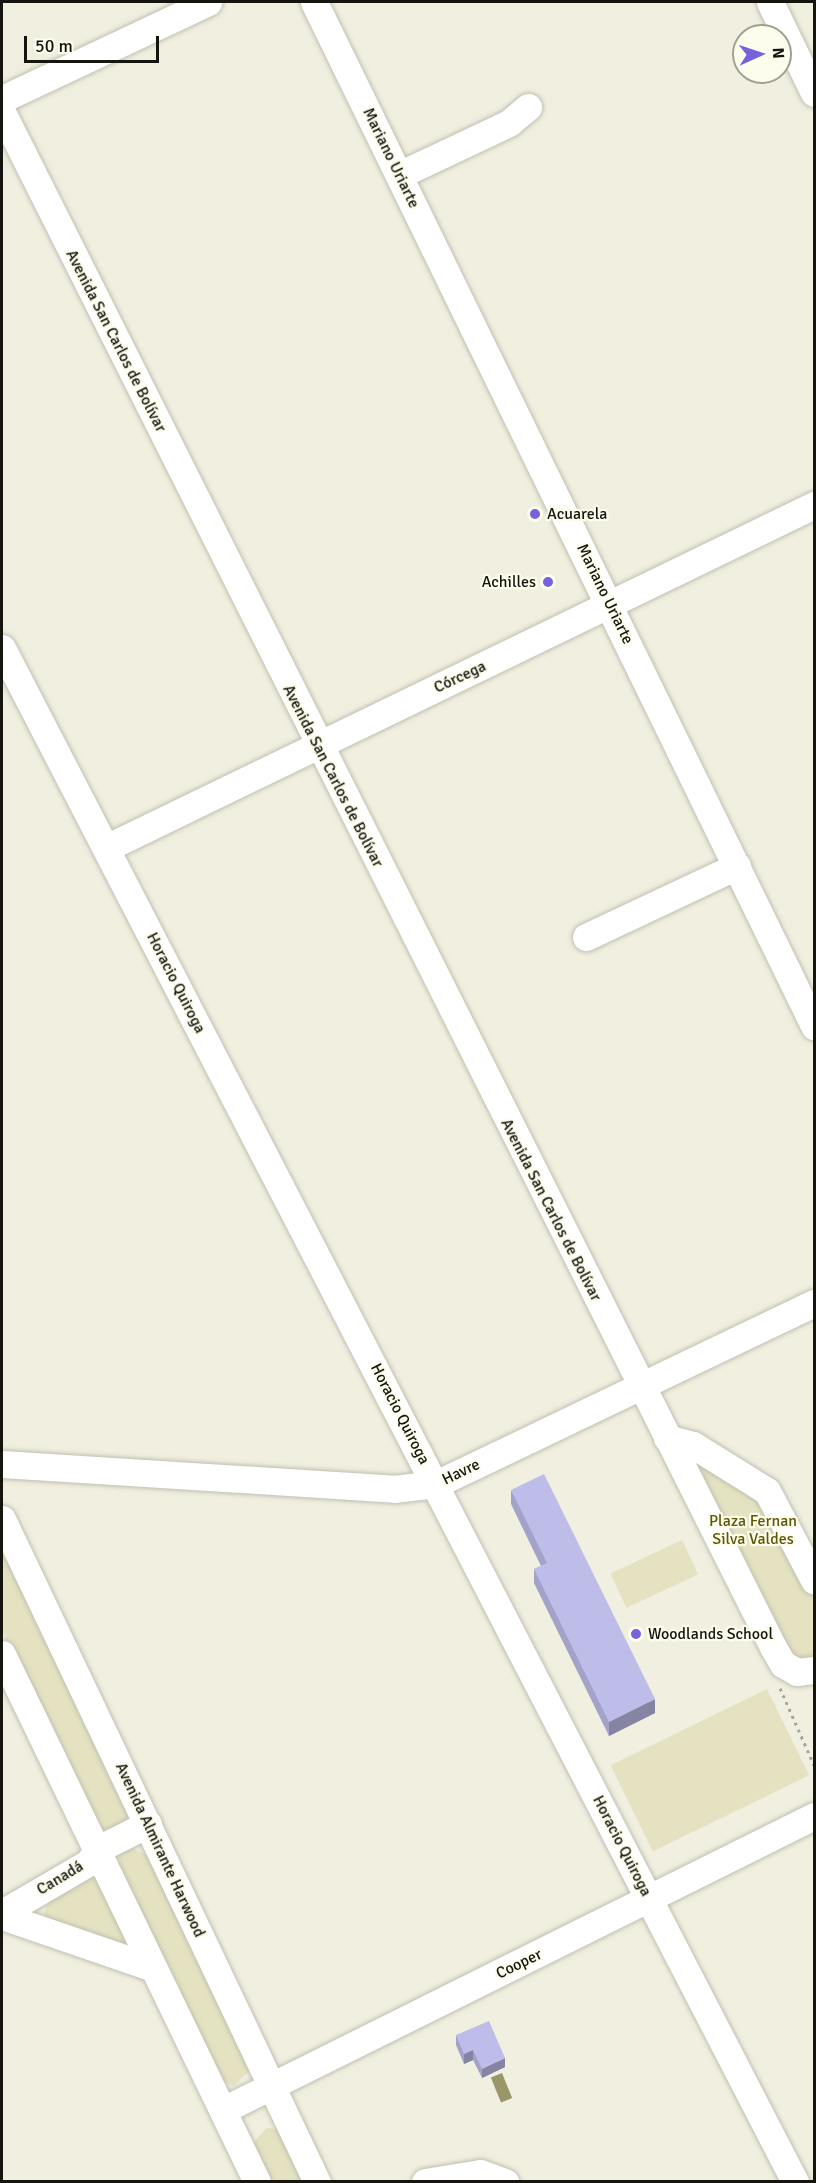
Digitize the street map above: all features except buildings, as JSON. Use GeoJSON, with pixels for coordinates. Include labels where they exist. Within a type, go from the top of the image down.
{"type":"FeatureCollection","features":[{"type":"Feature","properties":{"kind":"street"},"geometry":{"type":"LineString","coordinates":[[2,99],[208,2]]}},
{"type":"Feature","properties":{"kind":"street","name":"Mariano Uriarte"},"geometry":{"type":"LineString","coordinates":[[314,2],[814,1026]]}},
{"type":"Feature","properties":{"kind":"street"},"geometry":{"type":"LineString","coordinates":[[770,2],[814,93]]}},
{"type":"Feature","properties":{"kind":"street"},"geometry":{"type":"LineString","coordinates":[[399,175],[508,123],[528,107]]}},
{"type":"Feature","properties":{"kind":"street","name":"Avenida San Carlos de Bolívar"},"geometry":{"type":"LineString","coordinates":[[2,112],[638,1385],[783,1664],[797,1672],[814,1670]]}},
{"type":"Feature","properties":{"kind":"street","name":"Córcega"},"geometry":{"type":"LineString","coordinates":[[106,848],[317,744],[610,606],[814,505]]}},
{"type":"Feature","properties":{"kind":"street","name":"Horacio Quiroga"},"geometry":{"type":"LineString","coordinates":[[2,648],[795,2181]]}},
{"type":"Feature","properties":{"kind":"street"},"geometry":{"type":"LineString","coordinates":[[586,938],[737,866]]}},
{"type":"Feature","properties":{"kind":"street","name":"Havre"},"geometry":{"type":"LineString","coordinates":[[2,1464],[394,1489],[436,1484],[638,1385],[814,1303]]}},
{"type":"Feature","properties":{"kind":"street"},"geometry":{"type":"LineString","coordinates":[[667,1438],[693,1445],[767,1491],[814,1580]]}},
{"type":"Feature","properties":{"kind":"street","name":"Avenida Almirante Harwood"},"geometry":{"type":"LineString","coordinates":[[2,1519],[317,2181]]}},
{"type":"Feature","properties":{"kind":"street"},"geometry":{"type":"LineString","coordinates":[[2,1654],[257,2181]]}},
{"type":"Feature","properties":{"kind":"street","name":"Cooper"},"geometry":{"type":"LineString","coordinates":[[223,2110],[650,1900],[814,1816]]}},
{"type":"Feature","properties":{"kind":"street","name":"Canadá"},"geometry":{"type":"LineString","coordinates":[[2,1914],[88,1863],[98,1849],[148,1824]]}},
{"type":"Feature","properties":{"kind":"street","name":"Canadá"},"geometry":{"type":"LineString","coordinates":[[2,1914],[153,1968]]}},
{"type":"Feature","properties":{"kind":"street"},"geometry":{"type":"LineString","coordinates":[[425,2181],[480,2173],[505,2181]]}},
{"type":"Feature","properties":{"kind":"path"},"geometry":{"type":"LineString","coordinates":[[779,1694],[814,1765]]}},
{"type":"Feature","properties":{"kind":"green space","name":"Plaza Fernan Silva Valdes"},"geometry":{"type":"Polygon","coordinates":[[[707,1464],[757,1490],[814,1593],[814,1664],[795,1663],[698,1472],[707,1464]]]}},
{"type":"Feature","properties":{"kind":"green space"},"geometry":{"type":"Polygon","coordinates":[[[682,1540],[698,1574],[626,1608],[610,1573],[682,1540]]]}},
{"type":"Feature","properties":{"kind":"green space"},"geometry":{"type":"Polygon","coordinates":[[[2,1543],[127,1807],[127,1822],[102,1832],[2,1631],[2,1543]]]}},
{"type":"Feature","properties":{"kind":"green space"},"geometry":{"type":"Polygon","coordinates":[[[767,1689],[809,1775],[653,1852],[611,1765],[767,1689]]]}},
{"type":"Feature","properties":{"kind":"green space"},"geometry":{"type":"Polygon","coordinates":[[[130,1847],[149,1856],[250,2070],[234,2086],[219,2080],[116,1870],[120,1853],[130,1847]]]}},
{"type":"Feature","properties":{"kind":"green space"},"geometry":{"type":"Polygon","coordinates":[[[93,1869],[129,1939],[120,1946],[43,1918],[50,1896],[93,1869]]]}},
{"type":"Feature","properties":{"kind":"green space"},"geometry":{"type":"Polygon","coordinates":[[[267,2128],[282,2129],[309,2181],[266,2181],[252,2144],[267,2128]]]}},
{"type":"Feature","properties":{"kind":"shaded area"},"geometry":{"type":"Polygon","coordinates":[[[502,2073],[512,2098],[501,2103],[491,2077],[502,2073]]]}},
{"type":"Feature","properties":{"kind":"place","name":"Acuarela"},"geometry":{"type":"Point","coordinates":[535,514]}},
{"type":"Feature","properties":{"kind":"place","name":"Achilles"},"geometry":{"type":"Point","coordinates":[548,582]}},
{"type":"Feature","properties":{"kind":"place","name":"Woodlands School"},"geometry":{"type":"Point","coordinates":[636,1634]}}]}
